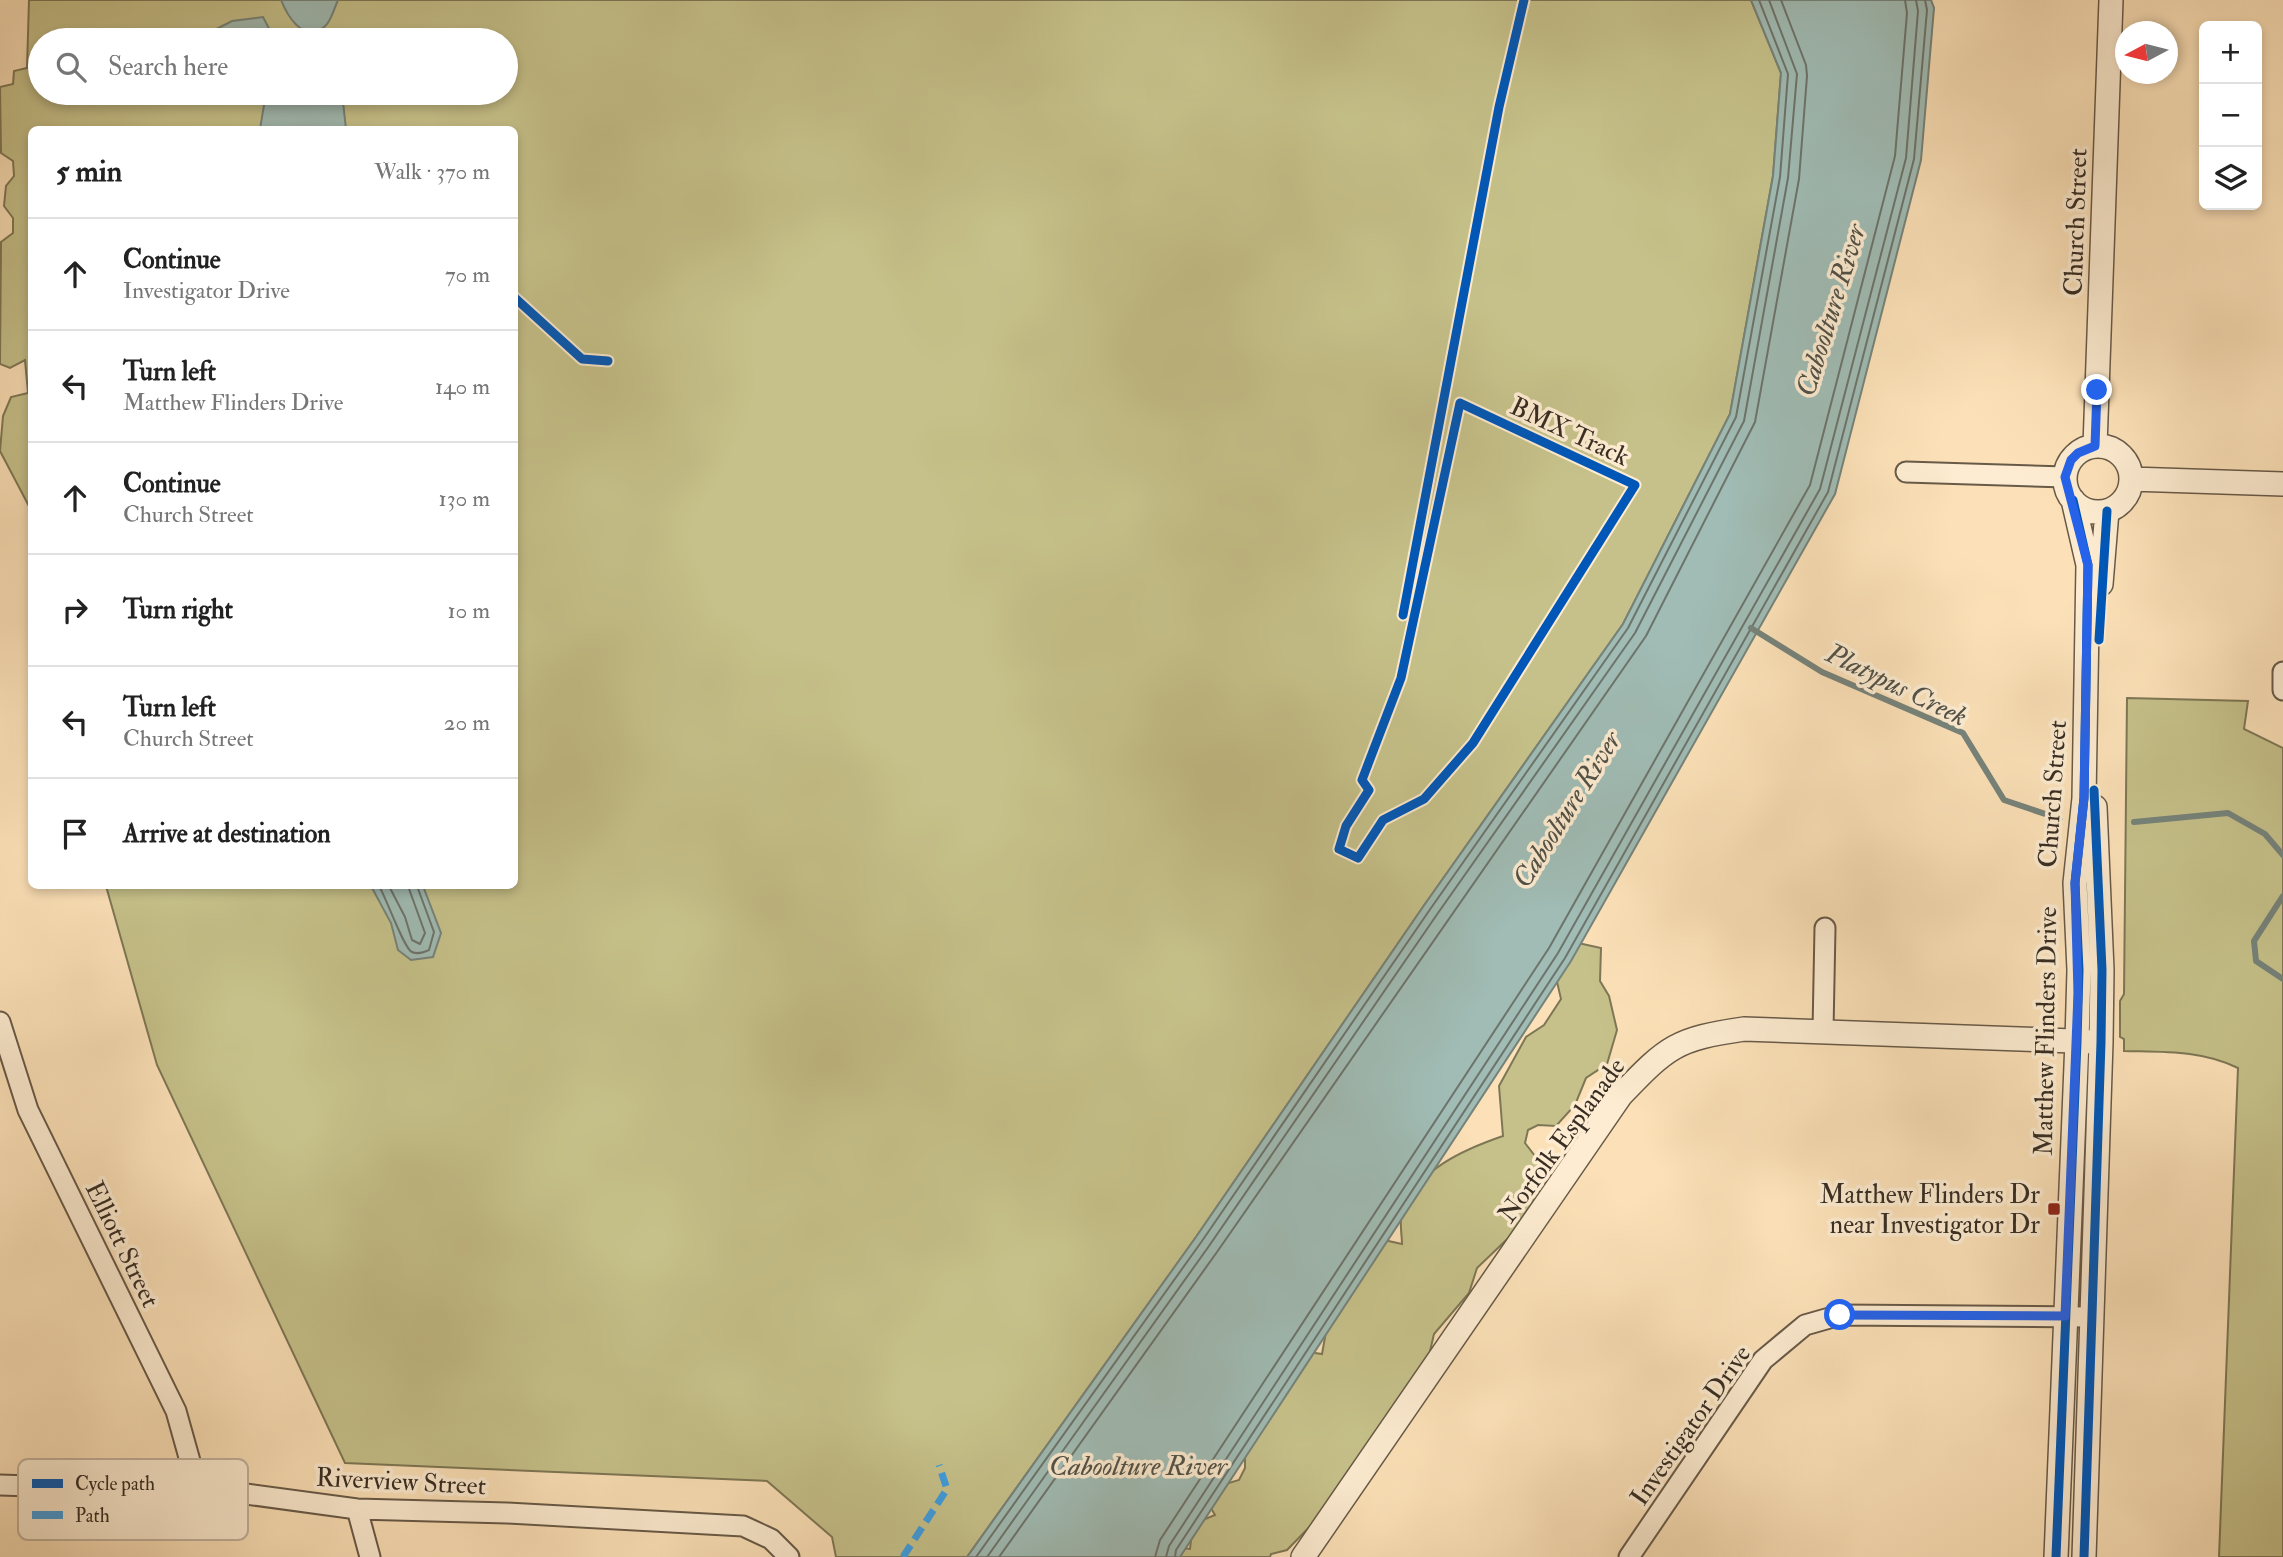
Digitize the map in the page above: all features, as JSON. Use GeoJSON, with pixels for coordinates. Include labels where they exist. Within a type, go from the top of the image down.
{"type":"FeatureCollection","features":[{"type":"Feature","properties":{"kind":"street","name":"Church Street"},"geometry":{"type":"LineString","coordinates":[[2095,446],[2111,0]]}},
{"type":"Feature","properties":{"kind":"street"},"geometry":{"type":"LineString","coordinates":[[2095,446],[2106,447],[2124,458],[2131,479],[2124,499],[2107,510],[2089,510],[2073,500],[2065,477],[2071,460],[2078,453],[2095,446]]}},
{"type":"Feature","properties":{"kind":"street"},"geometry":{"type":"LineString","coordinates":[[1906,472],[2065,477]]}},
{"type":"Feature","properties":{"kind":"street"},"geometry":{"type":"LineString","coordinates":[[2131,479],[2283,484]]}},
{"type":"Feature","properties":{"kind":"street","name":"Church Street"},"geometry":{"type":"LineString","coordinates":[[2073,500],[2088,565],[2084,798],[2075,883]]}},
{"type":"Feature","properties":{"kind":"street","name":"Church Street"},"geometry":{"type":"LineString","coordinates":[[2098,883],[2094,799],[2101,570],[2107,510]]}},
{"type":"Feature","properties":{"kind":"street"},"geometry":{"type":"LineString","coordinates":[[2283,672],[2283,690]]}},
{"type":"Feature","properties":{"kind":"street","name":"Matthew Flinders Drive"},"geometry":{"type":"LineString","coordinates":[[2056,1557],[2077,1041],[2079,970],[2075,883]]}},
{"type":"Feature","properties":{"kind":"street","name":"Matthew Flinders Drive"},"geometry":{"type":"LineString","coordinates":[[2084,1557],[2101,1042],[2098,883]]}},
{"type":"Feature","properties":{"kind":"street"},"geometry":{"type":"LineString","coordinates":[[1822,1031],[1825,928]]}},
{"type":"Feature","properties":{"kind":"street","name":"Elliott Street"},"geometry":{"type":"LineString","coordinates":[[0,1023],[28,1110],[176,1411],[189,1459]]}},
{"type":"Feature","properties":{"kind":"street","name":"Norfolk Esplanade"},"geometry":{"type":"LineString","coordinates":[[1303,1557],[1621,1095],[1661,1053],[1698,1036],[1744,1029],[2101,1042]]}},
{"type":"Feature","properties":{"kind":"street","name":"Investigator Drive"},"geometry":{"type":"LineString","coordinates":[[1629,1557],[1763,1360],[1805,1325],[1840,1315],[2091,1317]]}},
{"type":"Feature","properties":{"kind":"street","name":"Riverview Street"},"geometry":{"type":"LineString","coordinates":[[0,1485],[18,1486]]}},
{"type":"Feature","properties":{"kind":"street","name":"Riverview Street"},"geometry":{"type":"LineString","coordinates":[[248,1494],[357,1509],[507,1513],[743,1526],[771,1539],[789,1557]]}},
{"type":"Feature","properties":{"kind":"street"},"geometry":{"type":"LineString","coordinates":[[357,1509],[370,1557]]}},
{"type":"Feature","properties":{"kind":"shaded area"},"geometry":{"type":"Polygon","coordinates":[[[29,0],[1751,0],[1781,73],[1773,176],[1730,414],[1623,624],[1425,904],[1196,1237],[967,1557],[836,1557],[832,1537],[767,1481],[345,1463],[157,1065],[107,889],[518,889],[518,126],[28,126],[28,393],[25,360],[10,368],[0,364],[1,242],[13,233],[13,218],[4,206],[6,186],[14,176],[13,161],[1,153],[0,87],[13,84],[14,71],[27,68],[28,34],[28,105],[518,105],[518,28],[28,28],[29,0]]]}},
{"type":"Feature","properties":{"kind":"shaded area"},"geometry":{"type":"Polygon","coordinates":[[[28,393],[28,504],[0,451],[3,416],[11,397],[28,393]]]}},
{"type":"Feature","properties":{"kind":"shaded area"},"geometry":{"type":"Polygon","coordinates":[[[2127,698],[2248,701],[2244,729],[2283,748],[2283,1557],[2219,1557],[2238,1068],[2196,1055],[2124,1051],[2124,1039],[2120,1037],[2120,1001],[2124,994],[2127,698]]]}},
{"type":"Feature","properties":{"kind":"shaded area"},"geometry":{"type":"Polygon","coordinates":[[[1569,941],[1601,948],[1600,981],[1609,996],[1617,1030],[1607,1064],[1586,1078],[1575,1105],[1556,1126],[1538,1125],[1528,1130],[1525,1143],[1538,1160],[1545,1191],[1526,1221],[1477,1268],[1469,1293],[1434,1334],[1427,1364],[1322,1514],[1287,1550],[1271,1554],[1270,1557],[1159,1557],[1164,1546],[1190,1549],[1193,1524],[1215,1515],[1209,1505],[1222,1485],[1239,1480],[1245,1468],[1245,1444],[1295,1350],[1322,1354],[1327,1326],[1379,1239],[1402,1244],[1402,1212],[1418,1184],[1458,1155],[1503,1136],[1499,1086],[1526,1037],[1544,1025],[1561,999],[1551,956],[1569,941]]]}},
{"type":"Feature","properties":{"kind":"water"},"geometry":{"type":"Polygon","coordinates":[[[281,0],[338,0],[327,24],[322,28],[300,28],[281,0]]]}},
{"type":"Feature","properties":{"kind":"water","name":"Caboolture River"},"geometry":{"type":"Polygon","coordinates":[[[1751,0],[1931,0],[1934,8],[1921,160],[1835,494],[1571,961],[1180,1557],[967,1557],[1196,1237],[1425,904],[1623,624],[1730,414],[1773,176],[1781,73],[1751,0]]]}},
{"type":"Feature","properties":{"kind":"water"},"geometry":{"type":"Polygon","coordinates":[[[263,17],[269,28],[218,28],[232,21],[263,17]]]}},
{"type":"Feature","properties":{"kind":"water"},"geometry":{"type":"Polygon","coordinates":[[[264,105],[343,105],[346,126],[260,126],[264,105]]]}},
{"type":"Feature","properties":{"kind":"water"},"geometry":{"type":"Polygon","coordinates":[[[373,889],[424,889],[441,933],[433,957],[411,960],[398,950],[391,923],[373,889]]]}},
{"type":"Feature","properties":{"kind":"waterway","name":"Platypus Creek"},"geometry":{"type":"LineString","coordinates":[[1751,628],[1822,672],[1963,733],[2004,800],[2060,819]]}},
{"type":"Feature","properties":{"kind":"waterway","name":"Platypus Creek"},"geometry":{"type":"LineString","coordinates":[[2134,822],[2228,813],[2265,834],[2283,855]]}},
{"type":"Feature","properties":{"kind":"waterway","name":"Platypus Creek"},"geometry":{"type":"LineString","coordinates":[[2283,896],[2254,941],[2256,961],[2283,979]]}},
{"type":"Feature","properties":{"kind":"marked path"},"geometry":{"type":"LineString","coordinates":[[903,1557],[947,1489],[939,1465]]}},
{"type":"Feature","properties":{"kind":"cycle path"},"geometry":{"type":"LineString","coordinates":[[1403,615],[1499,107],[1524,0]]}},
{"type":"Feature","properties":{"kind":"cycle path"},"geometry":{"type":"LineString","coordinates":[[518,301],[582,359],[608,361]]}},
{"type":"Feature","properties":{"kind":"cycle path","name":"BMX Track"},"geometry":{"type":"LineString","coordinates":[[1460,403],[1635,485],[1473,743],[1424,799],[1383,820],[1358,858],[1339,849],[1346,826],[1369,790],[1362,780],[1401,678],[1460,403]]}},
{"type":"Feature","properties":{"kind":"cycle path"},"geometry":{"type":"LineString","coordinates":[[2056,1557],[2077,1041],[2079,970],[2075,883],[2084,798],[2088,565],[2073,500]]}},
{"type":"Feature","properties":{"kind":"cycle path"},"geometry":{"type":"LineString","coordinates":[[2099,640],[2107,511]]}},
{"type":"Feature","properties":{"kind":"cycle path"},"geometry":{"type":"LineString","coordinates":[[2084,1557],[2102,970],[2094,790]]}},
{"type":"Feature","properties":{"kind":"place","name":"Matthew Flinders Dr near Investigator Dr"},"geometry":{"type":"Point","coordinates":[2054,1209]}},
{"type":"Feature","properties":{"kind":"route"},"geometry":{"type":"LineString","coordinates":[[1840,1315],[2065,1316],[2077,1041],[2079,970],[2075,883],[2084,798],[2088,565],[2065,477],[2071,460],[2078,453],[2095,446],[2097,390]]}}]}
